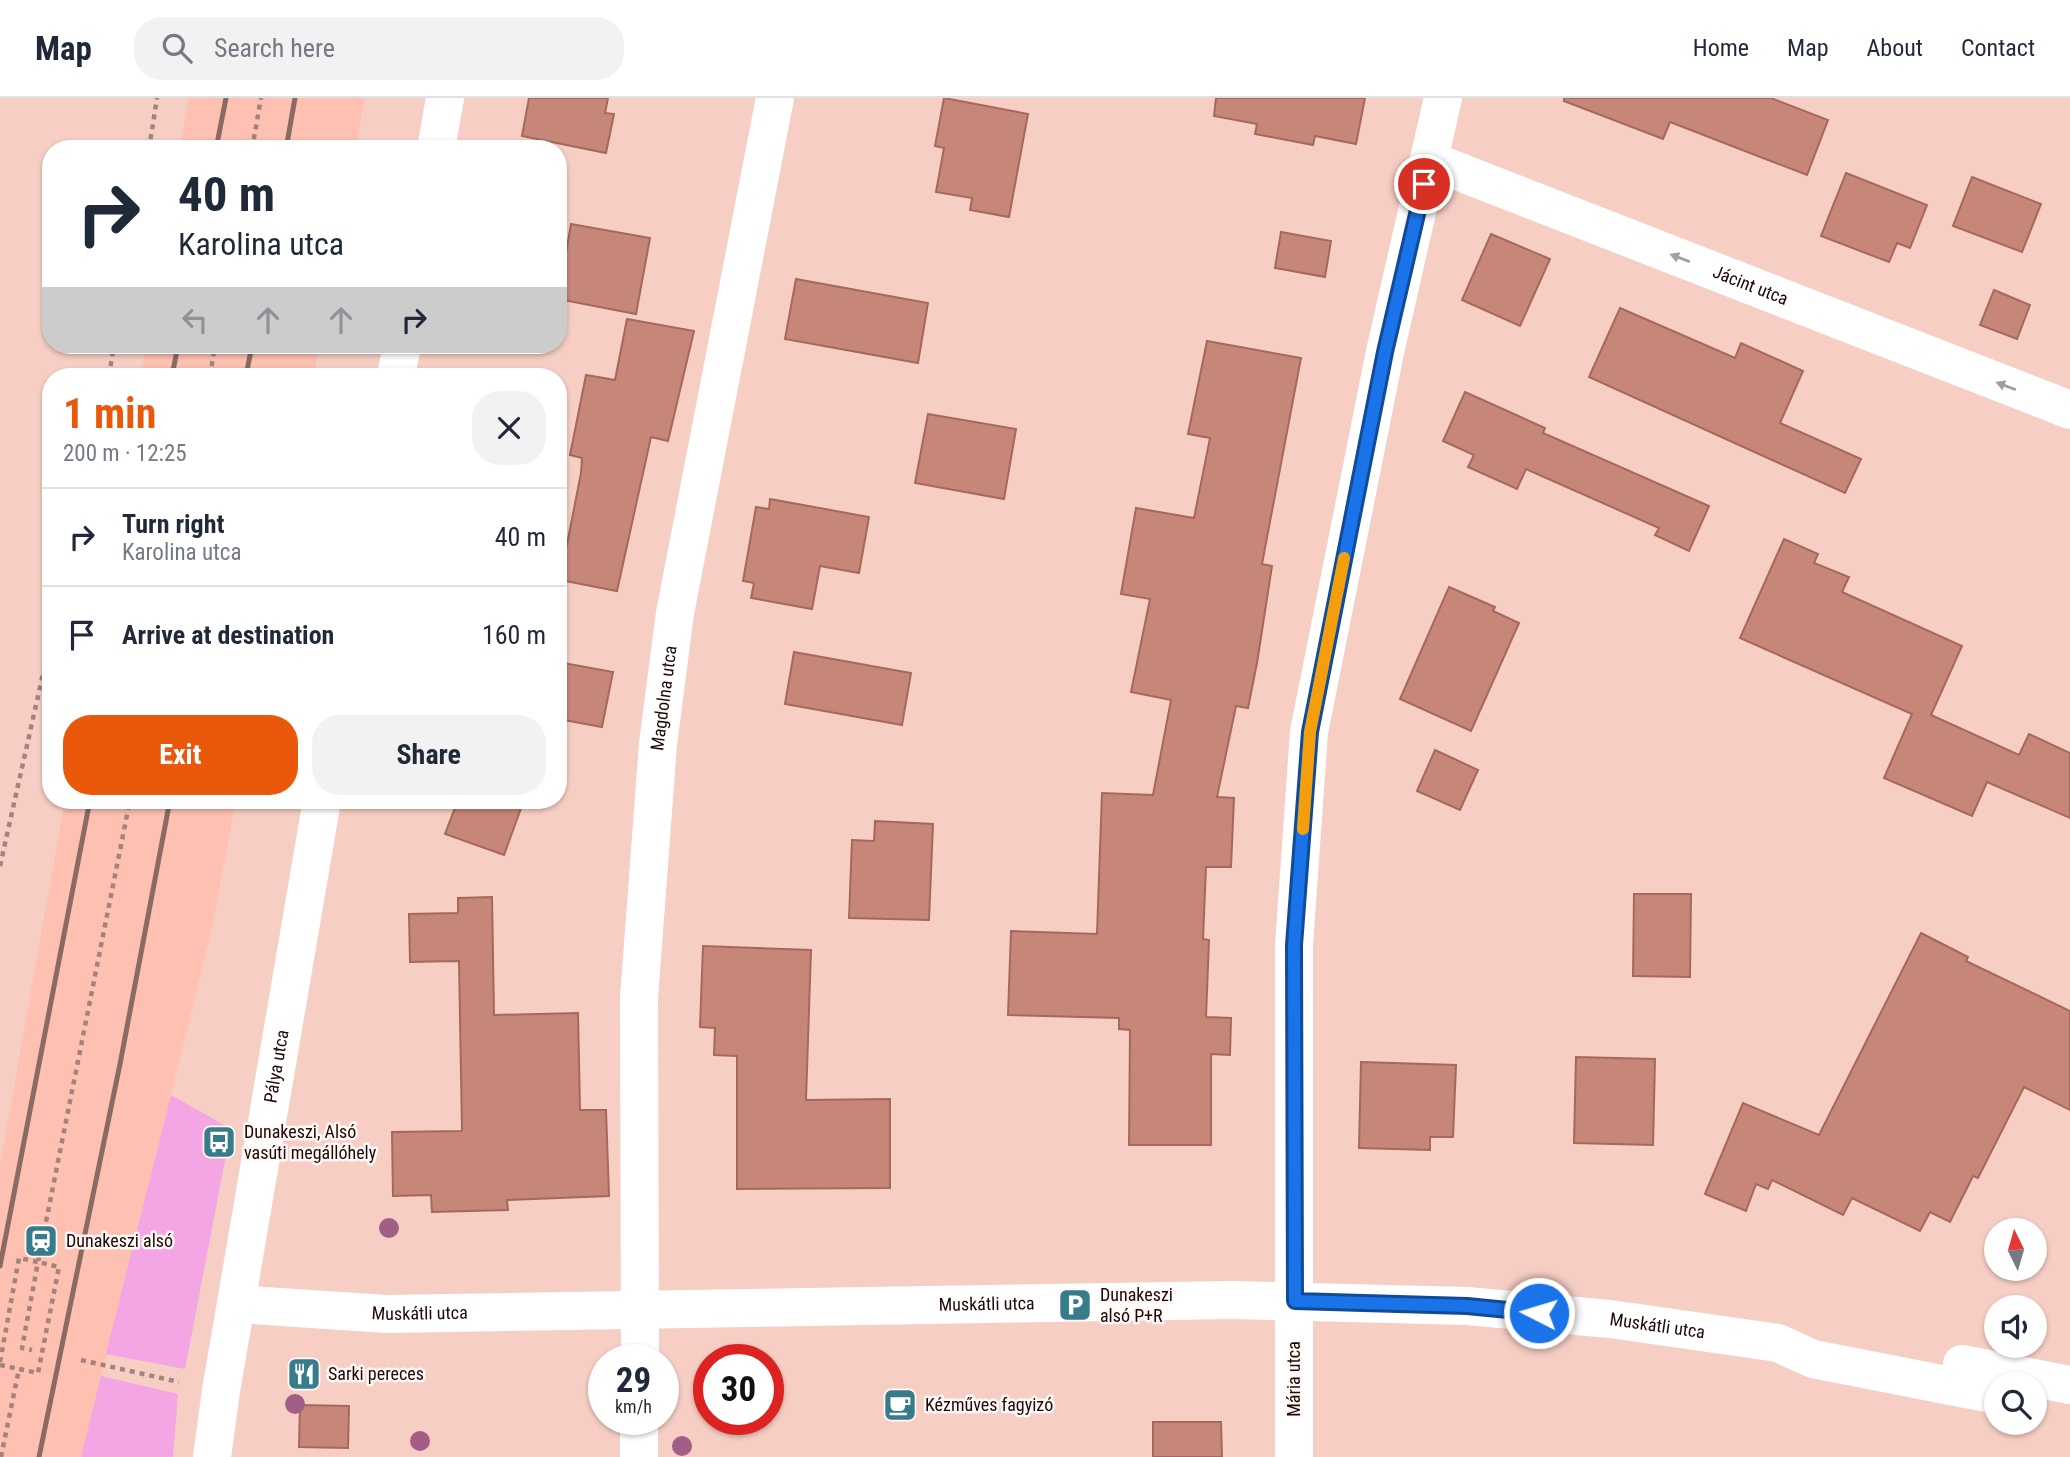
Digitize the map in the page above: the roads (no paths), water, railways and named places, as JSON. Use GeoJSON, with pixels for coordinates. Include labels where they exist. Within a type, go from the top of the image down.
{"type":"FeatureCollection","features":[{"type":"Feature","properties":{"kind":"street"},"geometry":{"type":"LineString","coordinates":[[438,140],[445,98]]}},
{"type":"Feature","properties":{"kind":"street","name":"Magdolna utca"},"geometry":{"type":"LineString","coordinates":[[640,1344],[639,998],[657,744],[675,613],[775,98]]}},
{"type":"Feature","properties":{"kind":"street","name":"Mária utca"},"geometry":{"type":"LineString","coordinates":[[1294,1457],[1294,945],[1310,732],[1385,352],[1443,98]]}},
{"type":"Feature","properties":{"kind":"street","name":"Jácint utca"},"geometry":{"type":"LineString","coordinates":[[1429,160],[2070,410]]}},
{"type":"Feature","properties":{"kind":"street","name":"Pálya utca"},"geometry":{"type":"LineString","coordinates":[[212,1457],[320,809]]}},
{"type":"Feature","properties":{"kind":"street","name":"Muskátli utca"},"geometry":{"type":"LineString","coordinates":[[236,1304],[387,1314],[640,1308],[1295,1301],[1480,1307],[1611,1319],[1778,1343],[1813,1359],[1984,1392]]}},
{"type":"Feature","properties":{"kind":"street","name":"Muskátli utca"},"geometry":{"type":"LineString","coordinates":[[1778,1343],[1814,1336],[2070,1385]]}},
{"type":"Feature","properties":{"kind":"street"},"geometry":{"type":"LineString","coordinates":[[2047,1405],[2070,1410]]}},
{"type":"Feature","properties":{"kind":"street"},"geometry":{"type":"LineString","coordinates":[[639,1435],[639,1457]]}},
{"type":"Feature","properties":{"kind":"railway"},"geometry":{"type":"LineString","coordinates":[[218,140],[226,98]]}},
{"type":"Feature","properties":{"kind":"railway"},"geometry":{"type":"LineString","coordinates":[[288,140],[295,98]]}},
{"type":"Feature","properties":{"kind":"railway"},"geometry":{"type":"LineString","coordinates":[[174,368],[176,354]]}},
{"type":"Feature","properties":{"kind":"railway"},"geometry":{"type":"LineString","coordinates":[[248,368],[250,354]]}},
{"type":"Feature","properties":{"kind":"railway"},"geometry":{"type":"LineString","coordinates":[[0,1266],[88,809]]}},
{"type":"Feature","properties":{"kind":"railway"},"geometry":{"type":"LineString","coordinates":[[39,1457],[120,1064],[168,809]]}},
{"type":"Feature","properties":{"kind":"place","name":"Dunakeszi, Alsó vasúti megállóhely"},"geometry":{"type":"Point","coordinates":[219,1142]}},
{"type":"Feature","properties":{"kind":"place","name":"Dunakeszi alsó"},"geometry":{"type":"Point","coordinates":[41,1241]}},
{"type":"Feature","properties":{"kind":"place","name":"Dunakeszi alsó P+R"},"geometry":{"type":"Point","coordinates":[1075,1305]}},
{"type":"Feature","properties":{"kind":"place","name":"Sarki pereces"},"geometry":{"type":"Point","coordinates":[304,1374]}},
{"type":"Feature","properties":{"kind":"place","name":"Kézműves fagyizó"},"geometry":{"type":"Point","coordinates":[900,1405]}}]}
